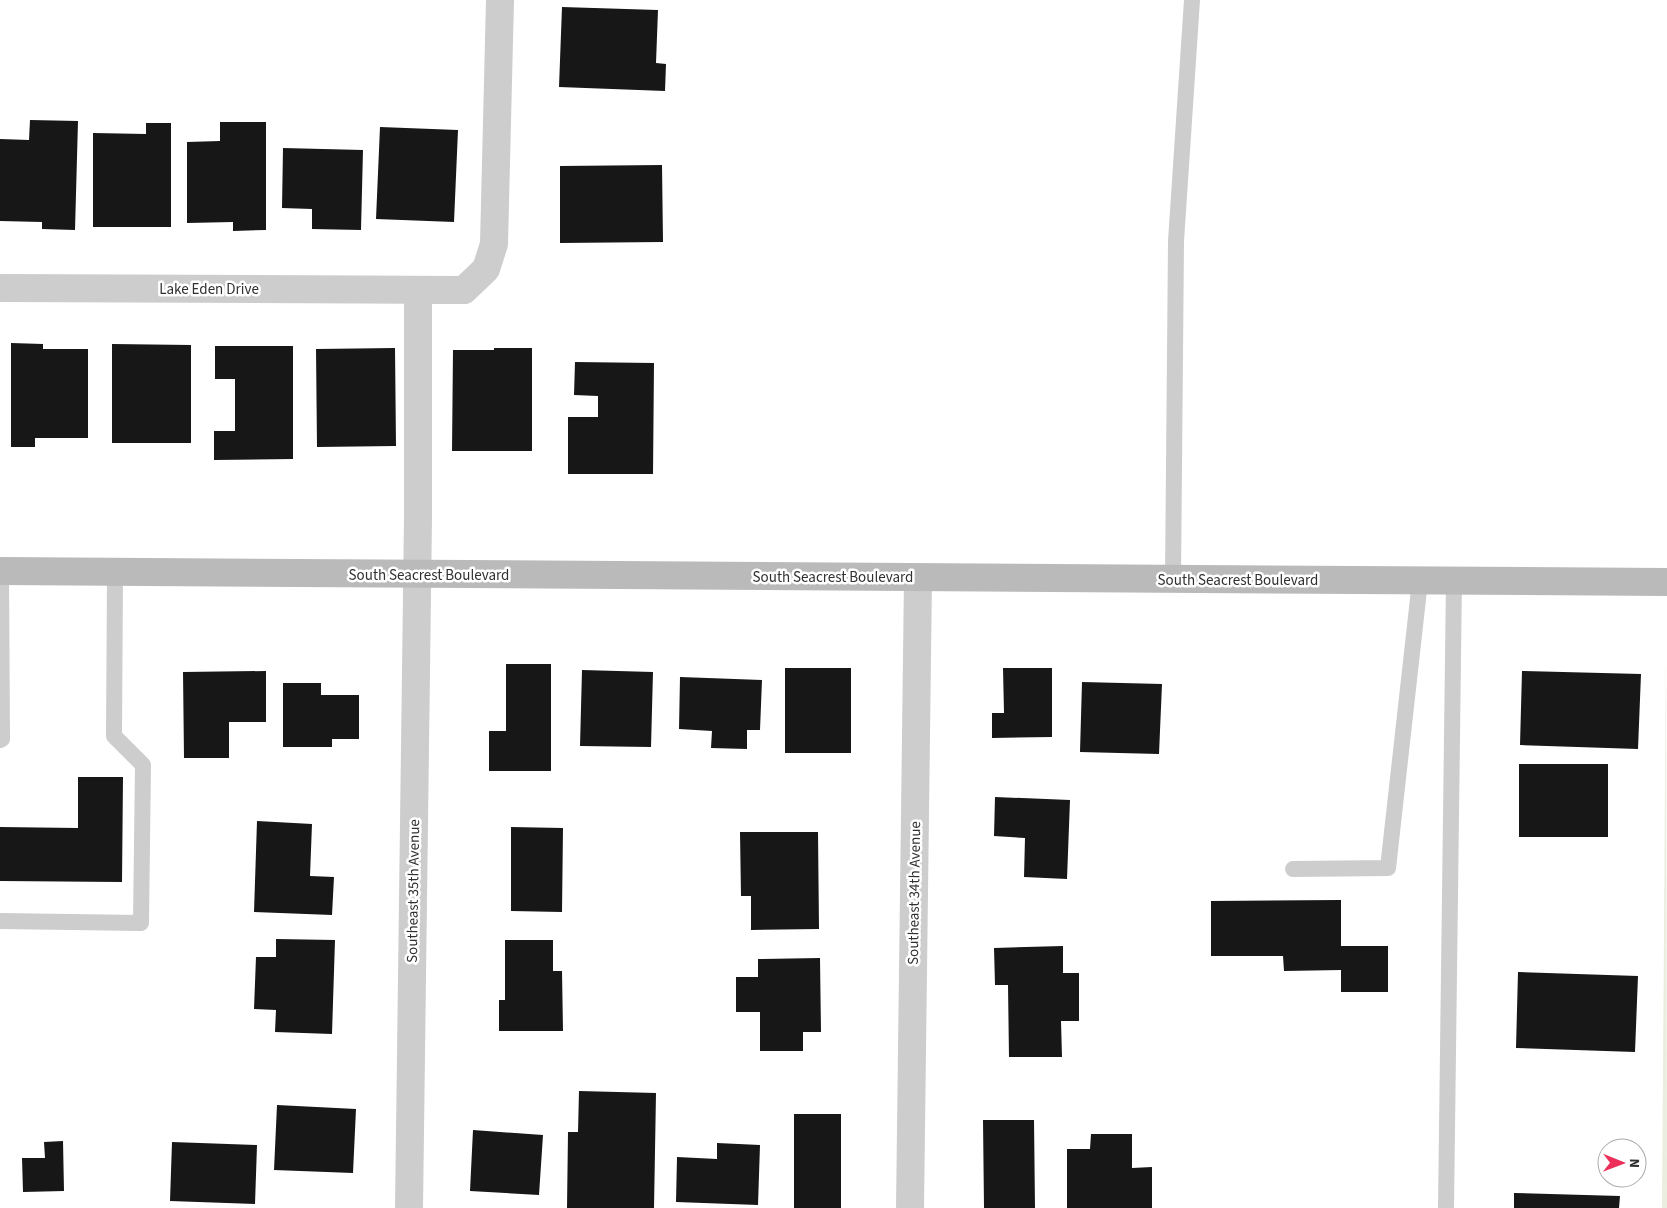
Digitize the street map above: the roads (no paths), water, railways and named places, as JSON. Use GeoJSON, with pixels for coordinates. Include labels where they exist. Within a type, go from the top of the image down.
{"type":"FeatureCollection","features":[{"type":"Feature","properties":{"kind":"street","name":"Lake Eden Drive"},"geometry":{"type":"LineString","coordinates":[[0,288],[464,290],[486,269],[494,244],[500,0]]}},
{"type":"Feature","properties":{"kind":"street"},"geometry":{"type":"LineString","coordinates":[[417,575],[418,290]]}},
{"type":"Feature","properties":{"kind":"street","name":"South Seacrest Boulevard"},"geometry":{"type":"LineString","coordinates":[[1,571],[1667,582]]}},
{"type":"Feature","properties":{"kind":"street","name":"Southeast 35th Avenue"},"geometry":{"type":"LineString","coordinates":[[409,1208],[417,575]]}},
{"type":"Feature","properties":{"kind":"street","name":"Southeast 34th Avenue"},"geometry":{"type":"LineString","coordinates":[[910,1208],[918,578]]}},
{"type":"Feature","properties":{"kind":"lane"},"geometry":{"type":"LineString","coordinates":[[1173,579],[1176,241],[1192,0]]}},
{"type":"Feature","properties":{"kind":"lane"},"geometry":{"type":"LineString","coordinates":[[0,740],[2,739],[1,571]]}},
{"type":"Feature","properties":{"kind":"lane"},"geometry":{"type":"LineString","coordinates":[[0,921],[141,923],[143,765],[114,736],[115,573]]}},
{"type":"Feature","properties":{"kind":"lane"},"geometry":{"type":"LineString","coordinates":[[1446,1208],[1454,580]]}},
{"type":"Feature","properties":{"kind":"lane"},"geometry":{"type":"LineString","coordinates":[[1294,869],[1388,868],[1420,581]]}}]}
